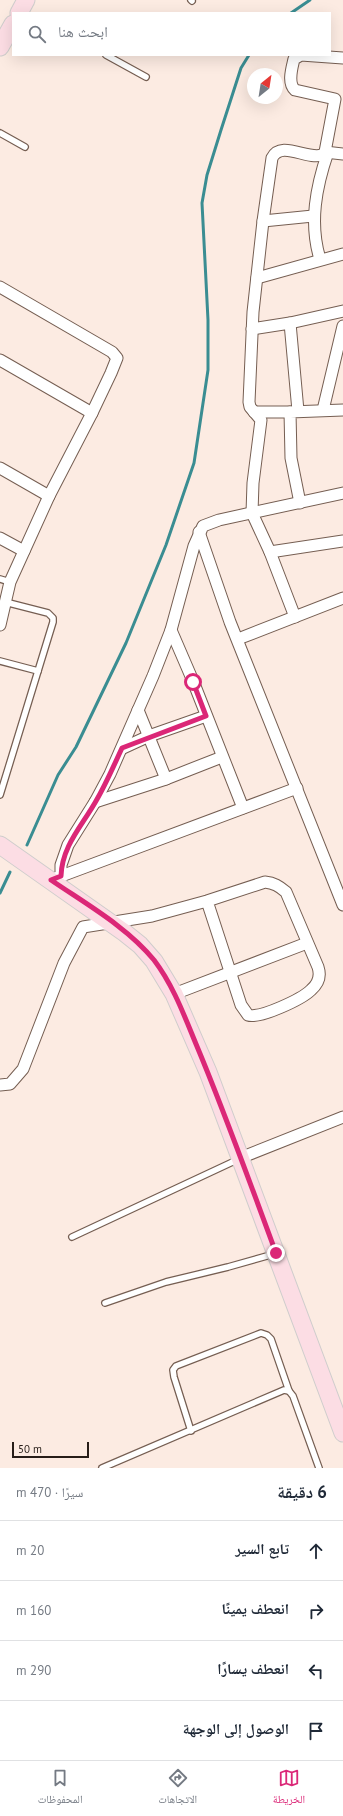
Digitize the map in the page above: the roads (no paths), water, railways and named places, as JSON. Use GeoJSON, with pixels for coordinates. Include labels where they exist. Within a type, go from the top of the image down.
{"type":"FeatureCollection","features":[{"type":"Feature","properties":{"kind":"main road"},"geometry":{"type":"LineString","coordinates":[[1,44],[12,26]]}},
{"type":"Feature","properties":{"kind":"main road"},"geometry":{"type":"LineString","coordinates":[[0,845],[56,878],[140,945],[154,961],[174,994],[208,1072],[343,1433]]}},
{"type":"Feature","properties":{"kind":"street"},"geometry":{"type":"LineString","coordinates":[[299,56],[294,59],[290,84],[292,88],[295,90],[339,99],[313,216],[314,236],[320,259]]}},
{"type":"Feature","properties":{"kind":"street"},"geometry":{"type":"LineString","coordinates":[[315,56],[343,58]]}},
{"type":"Feature","properties":{"kind":"street"},"geometry":{"type":"LineString","coordinates":[[295,617],[270,552],[252,513],[253,483],[261,429],[261,420],[254,412],[249,402],[252,329],[257,278],[263,221],[271,164],[274,153],[280,150],[317,156],[326,152],[343,154]]}},
{"type":"Feature","properties":{"kind":"street"},"geometry":{"type":"LineString","coordinates":[[263,221],[313,216]]}},
{"type":"Feature","properties":{"kind":"street"},"geometry":{"type":"LineString","coordinates":[[257,278],[320,259],[343,254]]}},
{"type":"Feature","properties":{"kind":"street"},"geometry":{"type":"LineString","coordinates":[[0,287],[116,355],[117,358],[112,373],[49,496],[24,551],[5,580],[0,625]]}},
{"type":"Feature","properties":{"kind":"street"},"geometry":{"type":"LineString","coordinates":[[252,329],[290,323],[343,311]]}},
{"type":"Feature","properties":{"kind":"street"},"geometry":{"type":"LineString","coordinates":[[290,323],[294,412],[291,458],[300,503]]}},
{"type":"Feature","properties":{"kind":"street"},"geometry":{"type":"LineString","coordinates":[[322,410],[343,326]]}},
{"type":"Feature","properties":{"kind":"street"},"geometry":{"type":"LineString","coordinates":[[0,360],[92,413]]}},
{"type":"Feature","properties":{"kind":"street"},"geometry":{"type":"LineString","coordinates":[[254,412],[343,410]]}},
{"type":"Feature","properties":{"kind":"street"},"geometry":{"type":"LineString","coordinates":[[0,468],[49,496]]}},
{"type":"Feature","properties":{"kind":"street"},"geometry":{"type":"LineString","coordinates":[[56,878],[68,845],[95,802],[122,748],[138,710],[171,630],[199,532],[208,523],[343,493]]}},
{"type":"Feature","properties":{"kind":"street"},"geometry":{"type":"LineString","coordinates":[[199,532],[238,639],[343,905]]}},
{"type":"Feature","properties":{"kind":"street"},"geometry":{"type":"LineString","coordinates":[[0,538],[24,551]]}},
{"type":"Feature","properties":{"kind":"street"},"geometry":{"type":"LineString","coordinates":[[270,552],[343,541]]}},
{"type":"Feature","properties":{"kind":"street"},"geometry":{"type":"LineString","coordinates":[[238,639],[343,598]]}},
{"type":"Feature","properties":{"kind":"street"},"geometry":{"type":"LineString","coordinates":[[171,630],[243,808]]}},
{"type":"Feature","properties":{"kind":"street"},"geometry":{"type":"LineString","coordinates":[[138,710],[166,780]]}},
{"type":"Feature","properties":{"kind":"street"},"geometry":{"type":"LineString","coordinates":[[122,748],[149,736],[206,716]]}},
{"type":"Feature","properties":{"kind":"street"},"geometry":{"type":"LineString","coordinates":[[95,802],[166,780],[222,756]]}},
{"type":"Feature","properties":{"kind":"street"},"geometry":{"type":"LineString","coordinates":[[56,878],[297,788]]}},
{"type":"Feature","properties":{"kind":"street"},"geometry":{"type":"LineString","coordinates":[[0,1085],[10,1084],[23,1069],[64,963],[83,927],[152,916],[207,901],[265,882],[279,886],[286,892],[320,973],[313,989],[289,1003],[256,1017],[248,1016],[241,1005],[207,901]]}},
{"type":"Feature","properties":{"kind":"street"},"geometry":{"type":"LineString","coordinates":[[174,994],[307,943]]}},
{"type":"Feature","properties":{"kind":"street"},"geometry":{"type":"LineString","coordinates":[[240,1158],[343,1117]]}},
{"type":"Feature","properties":{"kind":"lane"},"geometry":{"type":"LineString","coordinates":[[108,56],[146,77]]}},
{"type":"Feature","properties":{"kind":"lane"},"geometry":{"type":"LineString","coordinates":[[0,132],[25,147]]}},
{"type":"Feature","properties":{"kind":"lane"},"geometry":{"type":"LineString","coordinates":[[0,795],[51,632],[53,618],[48,613],[3,600]]}},
{"type":"Feature","properties":{"kind":"lane"},"geometry":{"type":"LineString","coordinates":[[0,662],[38,671]]}},
{"type":"Feature","properties":{"kind":"lane"},"geometry":{"type":"LineString","coordinates":[[72,1236],[240,1158]]}},
{"type":"Feature","properties":{"kind":"lane"},"geometry":{"type":"LineString","coordinates":[[105,1304],[166,1282],[228,1267],[276,1253]]}},
{"type":"Feature","properties":{"kind":"lane"},"geometry":{"type":"LineString","coordinates":[[191,1431],[173,1370],[176,1366],[261,1333],[267,1335],[271,1339],[289,1391],[293,1396],[319,1468]]}},
{"type":"Feature","properties":{"kind":"lane"},"geometry":{"type":"LineString","coordinates":[[102,1468],[284,1390],[289,1391]]}},
{"type":"Feature","properties":{"kind":"waterway"},"geometry":{"type":"LineString","coordinates":[[292,12],[310,0]]}},
{"type":"Feature","properties":{"kind":"waterway"},"geometry":{"type":"LineString","coordinates":[[27,845],[58,775],[76,747],[126,643],[166,545],[194,463],[208,370],[208,320],[202,203],[207,175],[221,130],[241,68],[248,56]]}},
{"type":"Feature","properties":{"kind":"waterway"},"geometry":{"type":"LineString","coordinates":[[0,893],[10,872]]}}]}
